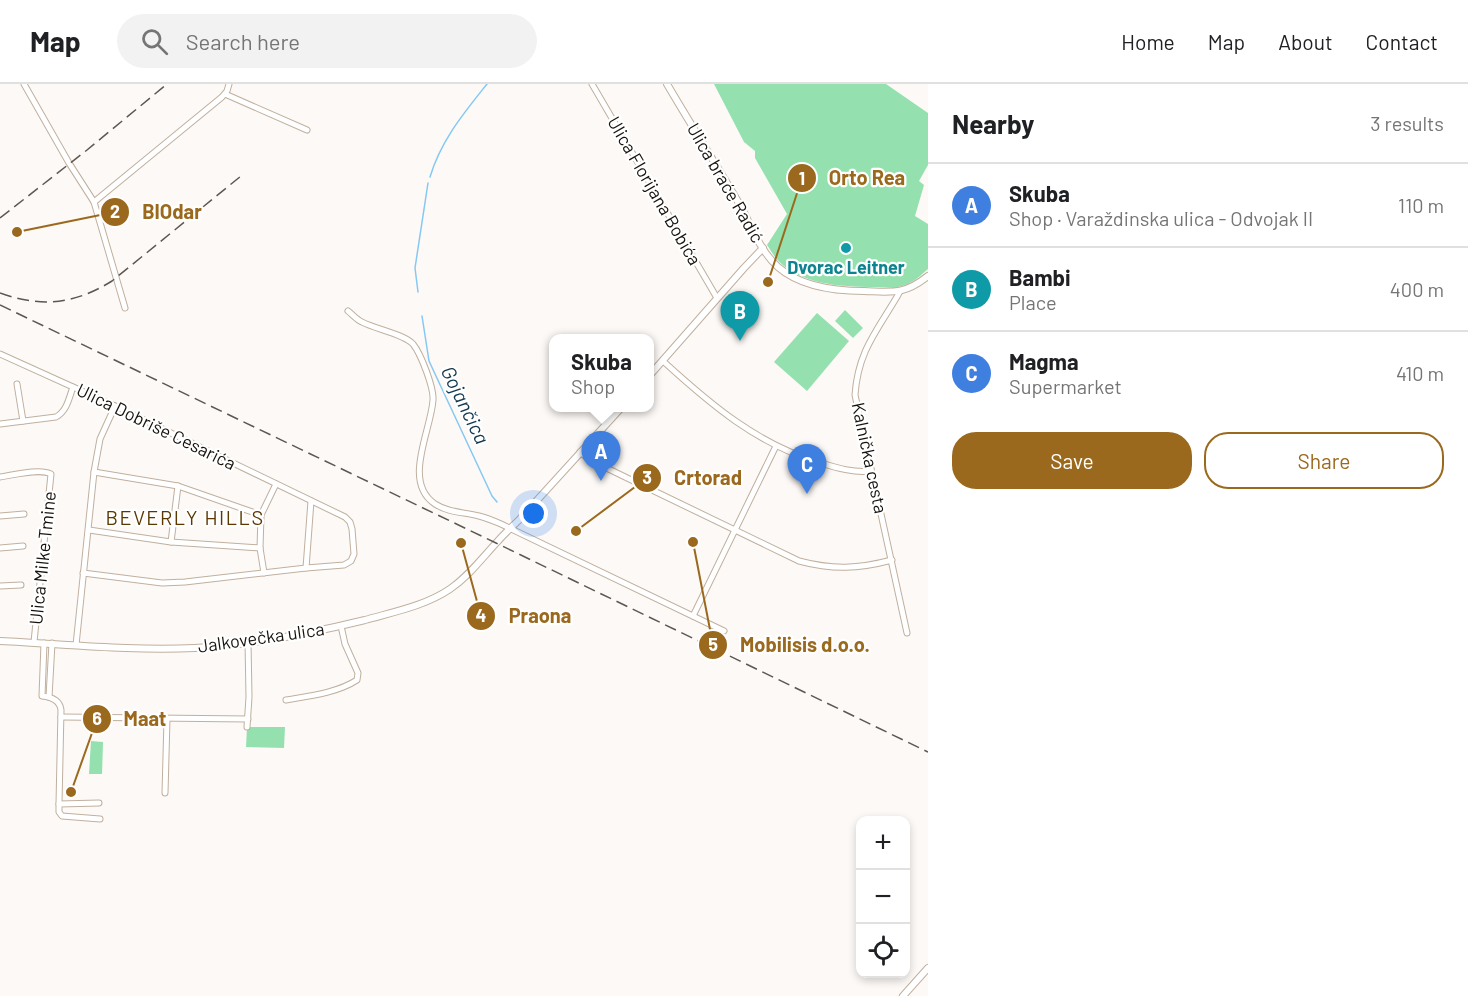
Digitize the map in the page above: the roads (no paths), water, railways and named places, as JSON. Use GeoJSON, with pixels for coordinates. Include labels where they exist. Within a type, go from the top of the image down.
{"type":"FeatureCollection","features":[{"type":"Feature","properties":{"kind":"main road","name":"Ulica braće Radić"},"geometry":{"type":"LineString","coordinates":[[667,84],[732,191],[763,248],[779,268],[813,285],[841,291],[900,291],[913,287],[928,276]]}},
{"type":"Feature","properties":{"kind":"main road"},"geometry":{"type":"LineString","coordinates":[[654,371],[763,248]]}},
{"type":"Feature","properties":{"kind":"main road","name":"Jalkovečka ulica"},"geometry":{"type":"LineString","coordinates":[[0,641],[134,648],[208,647],[341,626],[402,610],[443,593],[461,580],[617,412]]}},
{"type":"Feature","properties":{"kind":"main road"},"geometry":{"type":"LineString","coordinates":[[903,996],[928,968]]}},
{"type":"Feature","properties":{"kind":"street"},"geometry":{"type":"LineString","coordinates":[[24,84],[94,202],[125,308]]}},
{"type":"Feature","properties":{"kind":"street"},"geometry":{"type":"LineString","coordinates":[[94,202],[225,94],[229,84]]}},
{"type":"Feature","properties":{"kind":"street","name":"Ulica Florijana Bobića"},"geometry":{"type":"LineString","coordinates":[[592,84],[717,298]]}},
{"type":"Feature","properties":{"kind":"street"},"geometry":{"type":"LineString","coordinates":[[225,94],[307,130]]}},
{"type":"Feature","properties":{"kind":"street","name":"Kalnička cesta"},"geometry":{"type":"LineString","coordinates":[[900,291],[866,349],[857,374],[855,395],[907,633]]}},
{"type":"Feature","properties":{"kind":"street"},"geometry":{"type":"LineString","coordinates":[[348,310],[360,321],[414,345],[430,382],[433,400],[419,469],[420,484],[434,503],[452,512],[478,516],[510,528],[724,631]]}},
{"type":"Feature","properties":{"kind":"street","name":"Ulica Dobriše Cesarića"},"geometry":{"type":"LineString","coordinates":[[0,354],[115,406],[345,517],[352,529],[354,554],[351,561],[344,565],[162,583],[83,573]]}},
{"type":"Feature","properties":{"kind":"street"},"geometry":{"type":"LineString","coordinates":[[663,361],[732,419],[776,446],[833,467],[871,471]]}},
{"type":"Feature","properties":{"kind":"street"},"geometry":{"type":"LineString","coordinates":[[16,384],[23,421]]}},
{"type":"Feature","properties":{"kind":"street"},"geometry":{"type":"LineString","coordinates":[[0,424],[60,415],[73,387]]}},
{"type":"Feature","properties":{"kind":"street"},"geometry":{"type":"LineString","coordinates":[[76,645],[94,472],[100,439],[115,406]]}},
{"type":"Feature","properties":{"kind":"street"},"geometry":{"type":"LineString","coordinates":[[693,616],[776,446]]}},
{"type":"Feature","properties":{"kind":"street"},"geometry":{"type":"LineString","coordinates":[[580,452],[590,460],[799,561],[820,566],[848,568],[892,560]]}},
{"type":"Feature","properties":{"kind":"street","name":"Ulica Milke Tmine"},"geometry":{"type":"LineString","coordinates":[[0,477],[41,471],[51,474],[34,642]]}},
{"type":"Feature","properties":{"kind":"street"},"geometry":{"type":"LineString","coordinates":[[94,472],[178,486],[261,515]]}},
{"type":"Feature","properties":{"kind":"street"},"geometry":{"type":"LineString","coordinates":[[264,573],[260,548],[261,515],[276,484]]}},
{"type":"Feature","properties":{"kind":"street"},"geometry":{"type":"LineString","coordinates":[[171,542],[178,486]]}},
{"type":"Feature","properties":{"kind":"street"},"geometry":{"type":"LineString","coordinates":[[306,568],[311,501]]}},
{"type":"Feature","properties":{"kind":"street"},"geometry":{"type":"LineString","coordinates":[[0,516],[24,514]]}},
{"type":"Feature","properties":{"kind":"street"},"geometry":{"type":"LineString","coordinates":[[89,530],[171,542],[260,548]]}},
{"type":"Feature","properties":{"kind":"street"},"geometry":{"type":"LineString","coordinates":[[0,548],[23,546]]}},
{"type":"Feature","properties":{"kind":"street"},"geometry":{"type":"LineString","coordinates":[[0,586],[21,585]]}},
{"type":"Feature","properties":{"kind":"street"},"geometry":{"type":"LineString","coordinates":[[286,700],[335,689],[357,680],[358,673],[345,644],[341,626]]}},
{"type":"Feature","properties":{"kind":"street"},"geometry":{"type":"LineString","coordinates":[[247,727],[248,642]]}},
{"type":"Feature","properties":{"kind":"street"},"geometry":{"type":"LineString","coordinates":[[44,643],[46,696]]}},
{"type":"Feature","properties":{"kind":"street"},"geometry":{"type":"LineString","coordinates":[[46,696],[52,643]]}},
{"type":"Feature","properties":{"kind":"street"},"geometry":{"type":"LineString","coordinates":[[46,696],[60,705],[59,812],[65,816],[100,819]]}},
{"type":"Feature","properties":{"kind":"street"},"geometry":{"type":"LineString","coordinates":[[61,717],[248,719]]}},
{"type":"Feature","properties":{"kind":"street"},"geometry":{"type":"LineString","coordinates":[[165,793],[167,719]]}},
{"type":"Feature","properties":{"kind":"street"},"geometry":{"type":"LineString","coordinates":[[58,804],[99,803]]}},
{"type":"Feature","properties":{"kind":"waterway","name":"Gojančica"},"geometry":{"type":"LineString","coordinates":[[430,177],[447,139],[487,84]]}},
{"type":"Feature","properties":{"kind":"waterway","name":"Gojančica"},"geometry":{"type":"LineString","coordinates":[[418,292],[415,268],[428,183]]}},
{"type":"Feature","properties":{"kind":"waterway","name":"Gojančica"},"geometry":{"type":"LineString","coordinates":[[422,316],[429,361],[492,496],[497,502]]}},
{"type":"Feature","properties":{"kind":"railway"},"geometry":{"type":"LineString","coordinates":[[0,218],[167,84]]}},
{"type":"Feature","properties":{"kind":"railway"},"geometry":{"type":"LineString","coordinates":[[0,293],[15,298],[44,302],[71,299],[98,289],[112,281],[241,176]]}},
{"type":"Feature","properties":{"kind":"railway"},"geometry":{"type":"LineString","coordinates":[[0,305],[928,752]]}},
{"type":"Feature","properties":{"kind":"place","name":"BIOdar"},"geometry":{"type":"Point","coordinates":[17,232]}},
{"type":"Feature","properties":{"kind":"place","name":"Dvorac Leitner"},"geometry":{"type":"Point","coordinates":[846,248]}},
{"type":"Feature","properties":{"kind":"place","name":"Orto Rea"},"geometry":{"type":"Point","coordinates":[768,282]}},
{"type":"Feature","properties":{"kind":"place","name":"Bambi"},"geometry":{"type":"Point","coordinates":[740,341]}},
{"type":"Feature","properties":{"kind":"place","name":"Skuba"},"geometry":{"type":"Point","coordinates":[601,481]}},
{"type":"Feature","properties":{"kind":"place","name":"Magma"},"geometry":{"type":"Point","coordinates":[807,494]}},
{"type":"Feature","properties":{"kind":"place","name":"Crtorad"},"geometry":{"type":"Point","coordinates":[576,531]}},
{"type":"Feature","properties":{"kind":"place","name":"Mobilisis d.o.o."},"geometry":{"type":"Point","coordinates":[693,542]}},
{"type":"Feature","properties":{"kind":"place","name":"Praona"},"geometry":{"type":"Point","coordinates":[461,543]}},
{"type":"Feature","properties":{"kind":"place","name":"Maat"},"geometry":{"type":"Point","coordinates":[71,792]}},
{"type":"Feature","properties":{"kind":"district","name":"BEVERLY HILLS"},"geometry":{"type":"Point","coordinates":[185,518]}}]}
